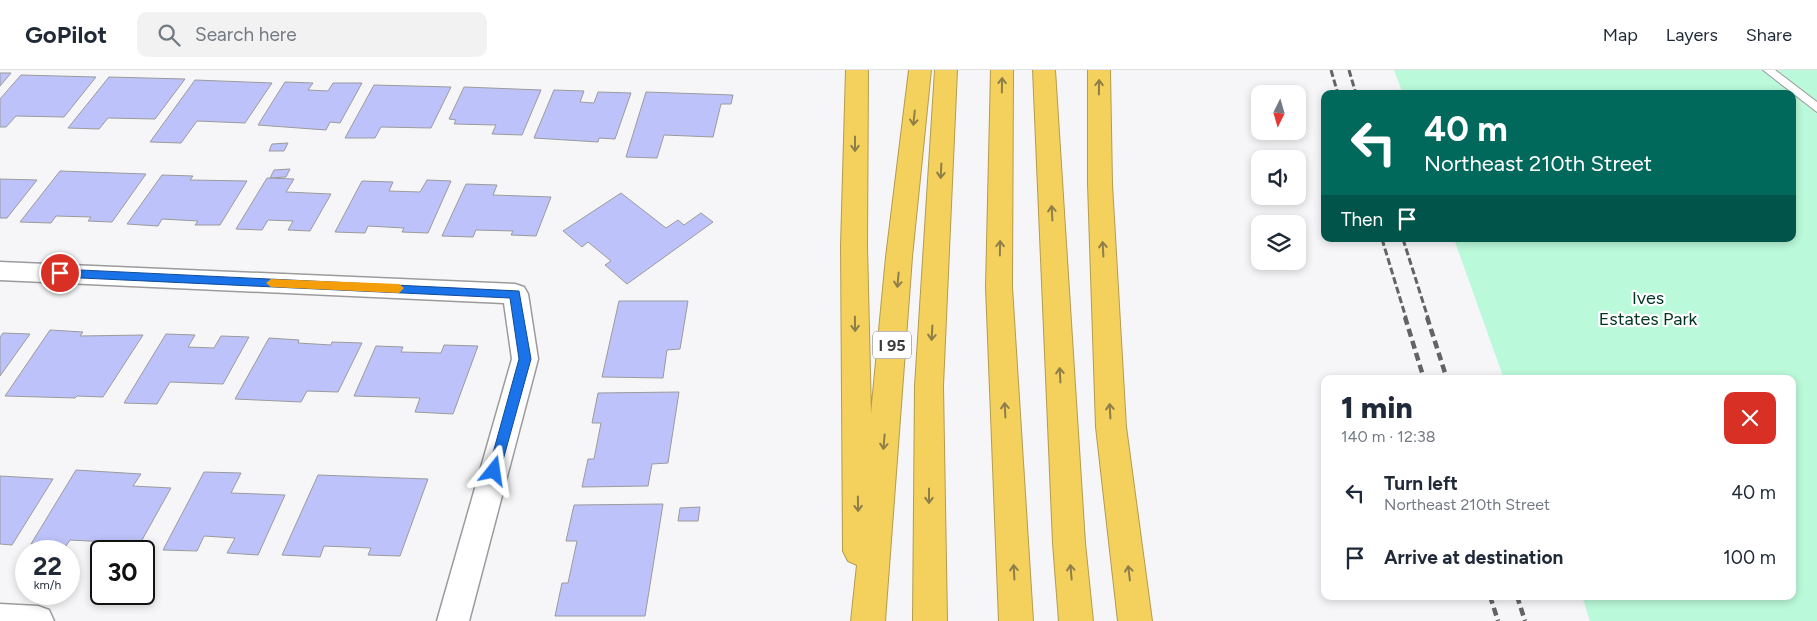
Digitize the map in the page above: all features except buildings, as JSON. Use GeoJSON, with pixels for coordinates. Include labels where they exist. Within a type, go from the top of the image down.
{"type":"FeatureCollection","features":[{"type":"Feature","properties":{"kind":"highway"},"geometry":{"type":"LineString","coordinates":[[857,70],[855,96],[854,265],[858,541],[864,621]]}},
{"type":"Feature","properties":{"kind":"highway","name":"I 95"},"geometry":{"type":"LineString","coordinates":[[868,621],[900,257],[920,70]]}},
{"type":"Feature","properties":{"kind":"highway"},"geometry":{"type":"LineString","coordinates":[[930,621],[929,386],[946,70]]}},
{"type":"Feature","properties":{"kind":"highway"},"geometry":{"type":"LineString","coordinates":[[1002,70],[999,287],[1016,621]]}},
{"type":"Feature","properties":{"kind":"highway"},"geometry":{"type":"LineString","coordinates":[[1044,70],[1068,543],[1076,621]]}},
{"type":"Feature","properties":{"kind":"highway"},"geometry":{"type":"LineString","coordinates":[[1099,70],[1100,184],[1111,427],[1135,621]]}},
{"type":"Feature","properties":{"kind":"street"},"geometry":{"type":"LineString","coordinates":[[0,271],[515,294],[525,359],[452,621]]}},
{"type":"Feature","properties":{"kind":"street"},"geometry":{"type":"LineString","coordinates":[[0,619],[38,621]]}},
{"type":"Feature","properties":{"kind":"lane"},"geometry":{"type":"LineString","coordinates":[[1768,70],[1794,90]]}},
{"type":"Feature","properties":{"kind":"lane"},"geometry":{"type":"LineString","coordinates":[[1796,92],[1817,108]]}},
{"type":"Feature","properties":{"kind":"green space","name":"Ives Estates Park"},"geometry":{"type":"Polygon","coordinates":[[[1394,70],[1817,70],[1817,621],[1590,621],[1583,600],[1796,600],[1796,375],[1503,375],[1455,242],[1796,242],[1796,90],[1402,90],[1394,70]]]}},
{"type":"Feature","properties":{"kind":"railway"},"geometry":{"type":"LineString","coordinates":[[1331,70],[1337,90]]}},
{"type":"Feature","properties":{"kind":"railway"},"geometry":{"type":"LineString","coordinates":[[1349,70],[1355,90]]}},
{"type":"Feature","properties":{"kind":"railway"},"geometry":{"type":"LineString","coordinates":[[1383,242],[1406,318]]}},
{"type":"Feature","properties":{"kind":"railway"},"geometry":{"type":"LineString","coordinates":[[1404,242],[1428,318]]}},
{"type":"Feature","properties":{"kind":"railway"},"geometry":{"type":"LineString","coordinates":[[1405,317],[1423,375]]}},
{"type":"Feature","properties":{"kind":"railway"},"geometry":{"type":"LineString","coordinates":[[1427,317],[1446,375]]}},
{"type":"Feature","properties":{"kind":"railway"},"geometry":{"type":"LineString","coordinates":[[1491,600],[1498,621]]}},
{"type":"Feature","properties":{"kind":"railway"},"geometry":{"type":"LineString","coordinates":[[1518,600],[1525,621]]}},
{"type":"Feature","properties":{"kind":"slow traffic"},"geometry":{"type":"LineString","coordinates":[[271,283],[399,288]]}},
{"type":"Feature","properties":{"kind":"route"},"geometry":{"type":"LineString","coordinates":[[60,273],[515,294],[525,359],[494,471]]}}]}
